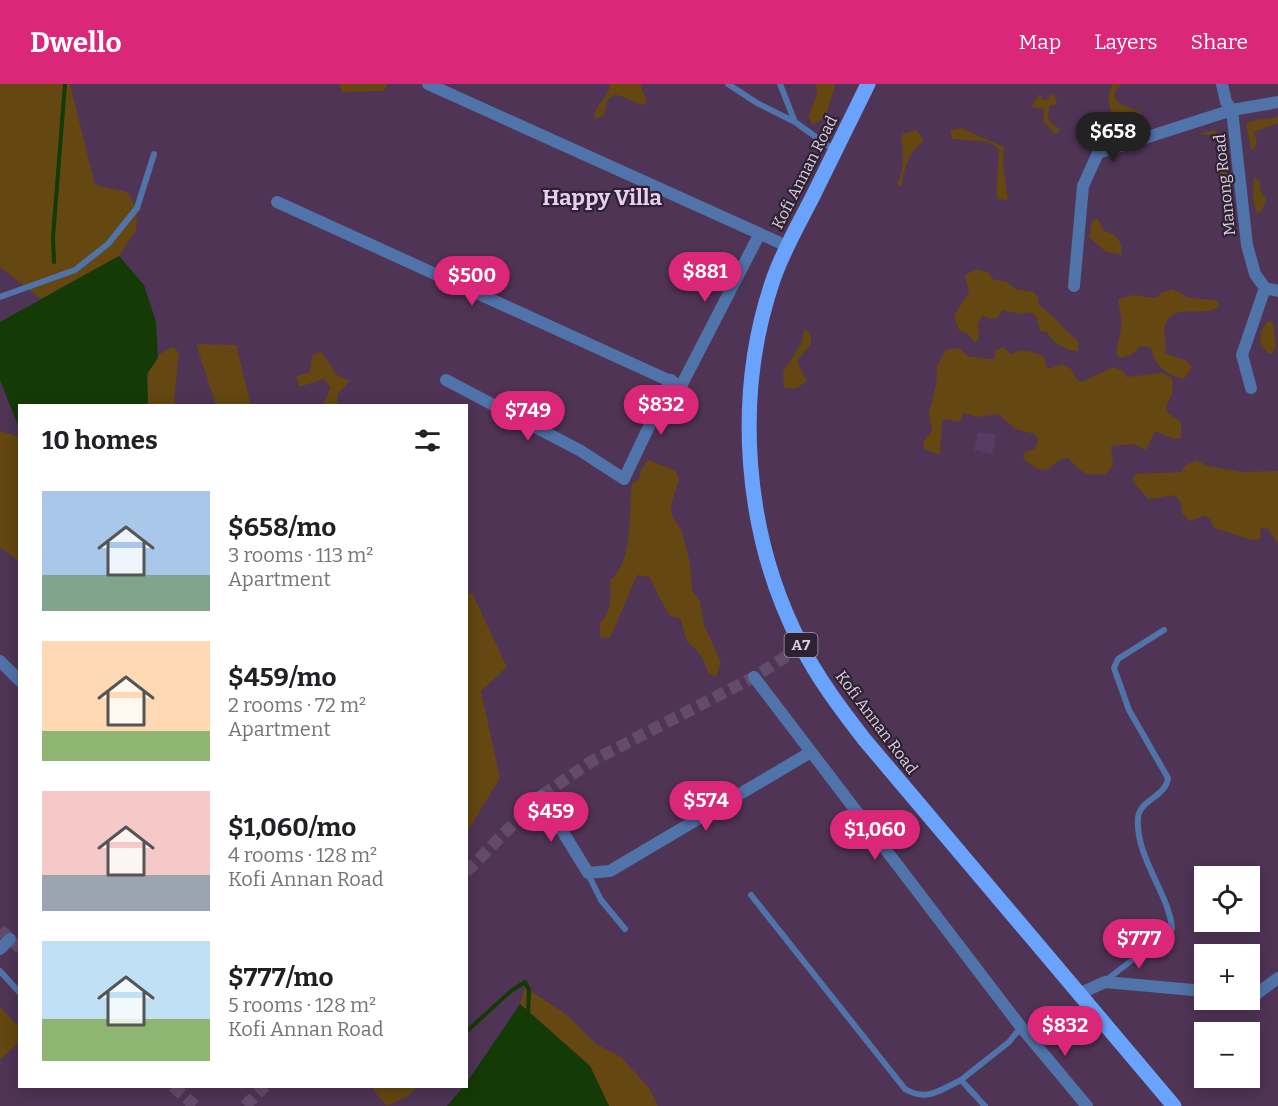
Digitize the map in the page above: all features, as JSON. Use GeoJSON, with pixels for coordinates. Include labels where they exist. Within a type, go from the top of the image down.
{"type":"FeatureCollection","features":[{"type":"Feature","properties":{"kind":"main road","name":"Kofi Annan Road"},"geometry":{"type":"LineString","coordinates":[[868,84],[787,246],[773,280],[759,339],[750,406],[754,498],[773,581],[801,647],[851,723],[972,870],[1081,993],[1174,1106]]}},
{"type":"Feature","properties":{"kind":"street"},"geometry":{"type":"LineString","coordinates":[[428,84],[787,246]]}},
{"type":"Feature","properties":{"kind":"street","name":"Manong Road"},"geometry":{"type":"LineString","coordinates":[[1221,84],[1226,102],[1232,110],[1247,245],[1255,274],[1265,288]]}},
{"type":"Feature","properties":{"kind":"street","name":"Manong Road"},"geometry":{"type":"LineString","coordinates":[[1232,110],[1278,102]]}},
{"type":"Feature","properties":{"kind":"street"},"geometry":{"type":"LineString","coordinates":[[1074,286],[1083,186],[1098,153],[1232,110]]}},
{"type":"Feature","properties":{"kind":"street"},"geometry":{"type":"LineString","coordinates":[[277,202],[681,386],[759,235]]}},
{"type":"Feature","properties":{"kind":"street"},"geometry":{"type":"LineString","coordinates":[[1251,388],[1242,355],[1265,288],[1278,291]]}},
{"type":"Feature","properties":{"kind":"street"},"geometry":{"type":"LineString","coordinates":[[446,380],[580,451],[624,479],[671,380]]}},
{"type":"Feature","properties":{"kind":"street"},"geometry":{"type":"LineString","coordinates":[[0,661],[18,679]]}},
{"type":"Feature","properties":{"kind":"street"},"geometry":{"type":"LineString","coordinates":[[754,677],[1021,1027],[1087,1106]]}},
{"type":"Feature","properties":{"kind":"street"},"geometry":{"type":"LineString","coordinates":[[541,796],[588,873],[610,871],[811,752]]}},
{"type":"Feature","properties":{"kind":"street"},"geometry":{"type":"LineString","coordinates":[[0,950],[10,939]]}},
{"type":"Feature","properties":{"kind":"street"},"geometry":{"type":"LineString","coordinates":[[1260,991],[1278,978]]}},
{"type":"Feature","properties":{"kind":"street"},"geometry":{"type":"LineString","coordinates":[[1081,993],[1105,982],[1194,990]]}},
{"type":"Feature","properties":{"kind":"lane"},"geometry":{"type":"LineString","coordinates":[[728,84],[757,103],[795,122],[835,151]]}},
{"type":"Feature","properties":{"kind":"lane"},"geometry":{"type":"LineString","coordinates":[[780,84],[795,122]]}},
{"type":"Feature","properties":{"kind":"lane"},"geometry":{"type":"LineString","coordinates":[[0,297],[75,270],[108,244],[137,208],[154,154]]}},
{"type":"Feature","properties":{"kind":"lane"},"geometry":{"type":"LineString","coordinates":[[1105,982],[1172,929],[1141,847],[1138,822],[1140,809],[1165,788],[1168,778],[1129,710],[1114,668],[1118,658],[1164,630]]}},
{"type":"Feature","properties":{"kind":"lane"},"geometry":{"type":"LineString","coordinates":[[588,873],[601,900],[625,929]]}},
{"type":"Feature","properties":{"kind":"lane"},"geometry":{"type":"LineString","coordinates":[[751,895],[904,1089],[917,1096],[930,1095],[961,1080],[1009,1042],[1021,1027]]}},
{"type":"Feature","properties":{"kind":"lane"},"geometry":{"type":"LineString","coordinates":[[0,971],[18,991]]}},
{"type":"Feature","properties":{"kind":"lane"},"geometry":{"type":"LineString","coordinates":[[961,1080],[985,1106]]}},
{"type":"Feature","properties":{"kind":"shaded area"},"geometry":{"type":"Polygon","coordinates":[[[0,84],[70,84],[95,185],[127,192],[137,208],[136,230],[119,256],[41,299],[0,267],[0,84]]]}},
{"type":"Feature","properties":{"kind":"shaded area"},"geometry":{"type":"Polygon","coordinates":[[[339,84],[388,85],[382,91],[342,92],[339,84]]]}},
{"type":"Feature","properties":{"kind":"shaded area"},"geometry":{"type":"Polygon","coordinates":[[[610,84],[640,84],[647,102],[643,105],[614,95],[607,101],[604,116],[595,119],[596,110],[610,84]]]}},
{"type":"Feature","properties":{"kind":"shaded area"},"geometry":{"type":"Polygon","coordinates":[[[816,84],[835,84],[835,86],[826,116],[813,125],[808,117],[817,94],[816,84]]]}},
{"type":"Feature","properties":{"kind":"shaded area"},"geometry":{"type":"Polygon","coordinates":[[[1112,84],[1122,84],[1115,91],[1119,103],[1140,112],[1144,121],[1142,131],[1119,118],[1112,119],[1108,97],[1112,84]]]}},
{"type":"Feature","properties":{"kind":"shaded area"},"geometry":{"type":"Polygon","coordinates":[[[1052,92],[1057,100],[1056,104],[1049,106],[1048,120],[1060,129],[1059,133],[1054,133],[1043,121],[1044,109],[1031,107],[1040,93],[1043,100],[1047,100],[1052,92]]]}},
{"type":"Feature","properties":{"kind":"shaded area"},"geometry":{"type":"Polygon","coordinates":[[[1278,116],[1278,123],[1254,132],[1257,141],[1254,149],[1251,149],[1246,124],[1253,120],[1278,116]]]}},
{"type":"Feature","properties":{"kind":"shaded area"},"geometry":{"type":"Polygon","coordinates":[[[961,128],[1004,147],[1003,165],[1008,200],[998,199],[996,194],[999,149],[989,142],[952,139],[950,130],[961,128]]]}},
{"type":"Feature","properties":{"kind":"shaded area"},"geometry":{"type":"Polygon","coordinates":[[[916,130],[924,141],[911,155],[899,187],[897,183],[903,161],[901,137],[903,134],[916,130]]]}},
{"type":"Feature","properties":{"kind":"shaded area"},"geometry":{"type":"Polygon","coordinates":[[[1215,130],[1225,160],[1230,210],[1234,225],[1230,234],[1226,230],[1227,217],[1219,179],[1218,146],[1210,135],[1198,134],[1215,130]]]}},
{"type":"Feature","properties":{"kind":"shaded area"},"geometry":{"type":"Polygon","coordinates":[[[1254,177],[1260,181],[1260,190],[1267,200],[1260,213],[1257,213],[1253,199],[1254,177]]]}},
{"type":"Feature","properties":{"kind":"shaded area"},"geometry":{"type":"Polygon","coordinates":[[[1097,218],[1104,231],[1118,239],[1122,255],[1105,251],[1089,237],[1092,221],[1097,218]]]}},
{"type":"Feature","properties":{"kind":"shaded area"},"geometry":{"type":"Polygon","coordinates":[[[119,256],[144,285],[156,322],[158,358],[147,374],[148,404],[18,404],[18,425],[0,380],[0,322],[119,256]]]}},
{"type":"Feature","properties":{"kind":"shaded area"},"geometry":{"type":"Polygon","coordinates":[[[976,269],[989,273],[994,280],[1006,281],[1016,289],[1033,292],[1038,297],[1039,305],[1078,341],[1078,351],[1064,348],[1056,343],[1047,332],[1040,331],[1036,316],[1030,312],[1020,314],[1003,310],[997,318],[989,319],[982,315],[978,325],[979,338],[975,343],[969,335],[959,330],[954,316],[969,292],[965,275],[976,269]]]}},
{"type":"Feature","properties":{"kind":"shaded area"},"geometry":{"type":"Polygon","coordinates":[[[1172,289],[1189,298],[1216,300],[1220,305],[1206,311],[1175,314],[1165,325],[1165,353],[1185,360],[1192,367],[1184,379],[1171,375],[1162,368],[1155,360],[1151,348],[1141,346],[1131,355],[1120,358],[1116,353],[1122,323],[1118,299],[1134,295],[1156,298],[1161,293],[1172,289]]]}},
{"type":"Feature","properties":{"kind":"shaded area"},"geometry":{"type":"Polygon","coordinates":[[[1268,321],[1273,322],[1276,346],[1272,354],[1260,344],[1261,331],[1268,321]]]}},
{"type":"Feature","properties":{"kind":"shaded area"},"geometry":{"type":"Polygon","coordinates":[[[805,328],[811,335],[811,344],[799,359],[798,364],[807,381],[797,388],[784,388],[783,372],[801,344],[805,328]]]}},
{"type":"Feature","properties":{"kind":"shaded area"},"geometry":{"type":"Polygon","coordinates":[[[196,344],[236,345],[251,404],[216,404],[196,344]]]}},
{"type":"Feature","properties":{"kind":"shaded area"},"geometry":{"type":"Polygon","coordinates":[[[174,347],[179,353],[174,400],[176,404],[148,404],[150,370],[158,356],[174,347]]]}},
{"type":"Feature","properties":{"kind":"shaded area"},"geometry":{"type":"Polygon","coordinates":[[[1003,347],[1012,355],[1019,351],[1033,352],[1045,358],[1045,365],[1049,369],[1062,364],[1071,369],[1077,380],[1081,382],[1114,367],[1124,372],[1126,377],[1162,373],[1172,378],[1173,392],[1166,406],[1168,413],[1181,422],[1181,438],[1174,439],[1155,431],[1146,450],[1134,444],[1111,446],[1113,466],[1105,474],[1087,474],[1068,458],[1059,460],[1048,470],[1038,469],[1023,459],[1025,452],[1035,449],[1038,440],[1035,434],[1015,429],[998,414],[977,417],[964,413],[959,422],[947,419],[942,421],[940,455],[924,449],[923,442],[932,431],[929,413],[936,385],[937,366],[946,350],[959,348],[969,357],[995,359],[995,351],[1003,347]]]}},
{"type":"Feature","properties":{"kind":"shaded area"},"geometry":{"type":"Polygon","coordinates":[[[321,351],[337,375],[350,381],[337,394],[338,404],[323,404],[331,388],[324,379],[299,387],[296,376],[310,372],[312,356],[321,351]]]}},
{"type":"Feature","properties":{"kind":"shaded area"},"geometry":{"type":"Polygon","coordinates":[[[0,431],[18,437],[18,560],[0,547],[0,431]]]}},
{"type":"Feature","properties":{"kind":"shaded area"},"geometry":{"type":"Polygon","coordinates":[[[978,432],[996,435],[992,454],[974,450],[978,432]]]}},
{"type":"Feature","properties":{"kind":"shaded area"},"geometry":{"type":"Polygon","coordinates":[[[648,460],[675,470],[679,479],[671,505],[672,516],[682,532],[690,563],[692,591],[700,600],[704,625],[721,662],[716,677],[708,673],[700,655],[687,642],[680,618],[670,616],[650,577],[637,575],[610,638],[600,637],[600,623],[607,614],[610,603],[610,580],[618,572],[623,561],[629,535],[632,484],[640,478],[640,472],[648,460]]]}},
{"type":"Feature","properties":{"kind":"shaded area"},"geometry":{"type":"Polygon","coordinates":[[[1197,460],[1207,466],[1243,472],[1278,471],[1278,544],[1268,528],[1260,529],[1261,539],[1252,540],[1214,528],[1210,519],[1204,516],[1190,521],[1182,513],[1179,499],[1175,496],[1148,499],[1132,480],[1136,474],[1181,472],[1186,465],[1197,460]]]}},
{"type":"Feature","properties":{"kind":"shaded area"},"geometry":{"type":"Polygon","coordinates":[[[472,593],[507,667],[481,691],[500,778],[468,830],[468,594],[472,593]]]}},
{"type":"Feature","properties":{"kind":"shaded area"},"geometry":{"type":"Polygon","coordinates":[[[525,987],[567,1015],[596,1044],[621,1057],[649,1088],[658,1106],[609,1106],[590,1066],[520,1004],[525,987]]]}},
{"type":"Feature","properties":{"kind":"shaded area"},"geometry":{"type":"Polygon","coordinates":[[[520,1004],[590,1066],[609,1106],[447,1106],[462,1088],[468,1088],[468,1081],[520,1004]]]}},
{"type":"Feature","properties":{"kind":"shaded area"},"geometry":{"type":"Polygon","coordinates":[[[0,1007],[18,1026],[18,1043],[0,1060],[0,1007]]]}},
{"type":"Feature","properties":{"kind":"shaded area"},"geometry":{"type":"Polygon","coordinates":[[[374,1088],[416,1088],[408,1096],[387,1106],[374,1088]]]}},
{"type":"Feature","properties":{"kind":"waterway"},"geometry":{"type":"LineString","coordinates":[[54,262],[53,237],[65,84]]}},
{"type":"Feature","properties":{"kind":"waterway"},"geometry":{"type":"LineString","coordinates":[[468,1030],[511,991],[525,982],[529,990],[528,1014]]}},
{"type":"Feature","properties":{"kind":"tunnel"},"geometry":{"type":"LineString","coordinates":[[468,870],[541,796],[592,761],[754,677],[801,647]]}},
{"type":"Feature","properties":{"kind":"tunnel"},"geometry":{"type":"LineString","coordinates":[[0,930],[18,946]]}},
{"type":"Feature","properties":{"kind":"tunnel"},"geometry":{"type":"LineString","coordinates":[[175,1088],[195,1106]]}},
{"type":"Feature","properties":{"kind":"tunnel"},"geometry":{"type":"LineString","coordinates":[[245,1106],[263,1088]]}},
{"type":"Feature","properties":{"kind":"district","name":"Happy Villa"},"geometry":{"type":"Point","coordinates":[602,197]}}]}
